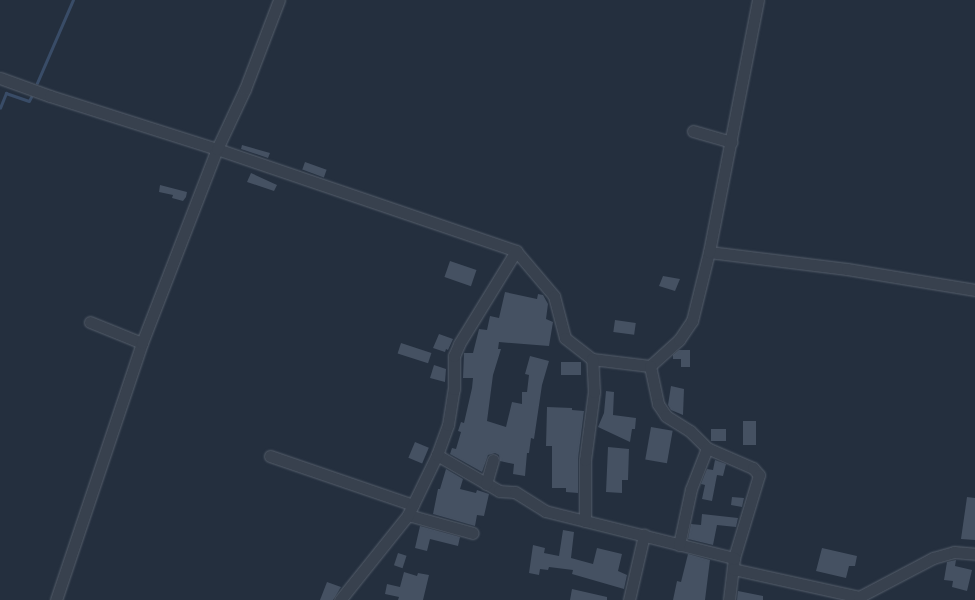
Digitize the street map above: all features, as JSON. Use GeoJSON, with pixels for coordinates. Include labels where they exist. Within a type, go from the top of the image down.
{"type":"FeatureCollection","features":[{"type":"Feature","properties":{"kind":"street"},"geometry":{"type":"LineString","coordinates":[[56,600],[142,343],[217,148],[245,89],[279,0]]}},
{"type":"Feature","properties":{"kind":"street"},"geometry":{"type":"LineString","coordinates":[[0,78],[50,96],[217,148],[516,251],[554,296],[565,338],[592,359],[650,366],[679,340],[689,327],[709,252],[758,0]]}},
{"type":"Feature","properties":{"kind":"street"},"geometry":{"type":"LineString","coordinates":[[694,131],[730,142]]}},
{"type":"Feature","properties":{"kind":"street"},"geometry":{"type":"LineString","coordinates":[[341,600],[411,510],[437,455],[452,409],[454,356],[458,344],[516,251]]}},
{"type":"Feature","properties":{"kind":"street"},"geometry":{"type":"LineString","coordinates":[[709,252],[847,269],[975,290]]}},
{"type":"Feature","properties":{"kind":"street"},"geometry":{"type":"LineString","coordinates":[[90,322],[142,343]]}},
{"type":"Feature","properties":{"kind":"street"},"geometry":{"type":"LineString","coordinates":[[585,520],[586,460],[594,392],[592,359]]}},
{"type":"Feature","properties":{"kind":"street"},"geometry":{"type":"LineString","coordinates":[[650,366],[662,413],[695,435],[707,448],[752,468],[759,475],[733,564],[729,600]]}},
{"type":"Feature","properties":{"kind":"street"},"geometry":{"type":"LineString","coordinates":[[679,545],[691,489],[707,448]]}},
{"type":"Feature","properties":{"kind":"street"},"geometry":{"type":"LineString","coordinates":[[437,455],[499,491],[516,492],[545,510],[644,535],[733,564],[856,598],[945,554],[954,552],[975,554]]}},
{"type":"Feature","properties":{"kind":"street"},"geometry":{"type":"LineString","coordinates":[[270,456],[473,533]]}},
{"type":"Feature","properties":{"kind":"street"},"geometry":{"type":"LineString","coordinates":[[486,484],[493,460]]}},
{"type":"Feature","properties":{"kind":"street"},"geometry":{"type":"LineString","coordinates":[[629,600],[644,535]]}},
{"type":"Feature","properties":{"kind":"building"},"geometry":{"type":"Polygon","coordinates":[[[242,145],[270,153],[268,158],[241,149],[242,145]]]}},
{"type":"Feature","properties":{"kind":"building"},"geometry":{"type":"Polygon","coordinates":[[[305,162],[327,170],[324,177],[302,170],[305,162]]]}},
{"type":"Feature","properties":{"kind":"building"},"geometry":{"type":"Polygon","coordinates":[[[251,173],[277,185],[274,191],[247,182],[251,173]]]}},
{"type":"Feature","properties":{"kind":"building"},"geometry":{"type":"Polygon","coordinates":[[[160,185],[187,192],[186,197],[183,201],[172,198],[173,195],[159,192],[160,185]]]}},
{"type":"Feature","properties":{"kind":"building"},"geometry":{"type":"Polygon","coordinates":[[[450,261],[476,270],[471,286],[444,277],[450,261]]]}},
{"type":"Feature","properties":{"kind":"building"},"geometry":{"type":"Polygon","coordinates":[[[663,276],[680,279],[675,291],[659,286],[663,276]]]}},
{"type":"Feature","properties":{"kind":"building"},"geometry":{"type":"Polygon","coordinates":[[[505,292],[537,299],[538,294],[543,295],[548,304],[546,319],[553,322],[549,346],[499,342],[498,349],[501,349],[493,375],[487,421],[506,427],[512,402],[522,404],[522,392],[527,392],[529,375],[525,374],[530,356],[549,361],[542,385],[534,439],[531,438],[529,453],[527,453],[525,476],[513,474],[514,464],[500,461],[499,455],[495,453],[488,455],[482,472],[450,454],[452,448],[456,449],[461,432],[458,431],[461,422],[464,423],[472,388],[473,378],[463,378],[464,353],[473,353],[479,329],[487,330],[490,316],[499,318],[505,292]]]}},
{"type":"Feature","properties":{"kind":"building"},"geometry":{"type":"Polygon","coordinates":[[[615,320],[636,323],[634,335],[613,332],[615,320]]]}},
{"type":"Feature","properties":{"kind":"building"},"geometry":{"type":"Polygon","coordinates":[[[439,334],[453,339],[448,350],[446,349],[445,352],[433,348],[439,334]]]}},
{"type":"Feature","properties":{"kind":"building"},"geometry":{"type":"Polygon","coordinates":[[[401,343],[431,353],[428,363],[398,353],[401,343]]]}},
{"type":"Feature","properties":{"kind":"building"},"geometry":{"type":"Polygon","coordinates":[[[679,350],[690,350],[690,367],[681,367],[681,359],[673,359],[673,355],[679,350]]]}},
{"type":"Feature","properties":{"kind":"building"},"geometry":{"type":"Polygon","coordinates":[[[561,362],[581,362],[581,375],[561,375],[561,362]]]}},
{"type":"Feature","properties":{"kind":"building"},"geometry":{"type":"Polygon","coordinates":[[[434,365],[446,369],[445,382],[430,378],[434,365]]]}},
{"type":"Feature","properties":{"kind":"building"},"geometry":{"type":"Polygon","coordinates":[[[671,386],[684,389],[683,415],[671,410],[668,405],[671,386]]]}},
{"type":"Feature","properties":{"kind":"building"},"geometry":{"type":"Polygon","coordinates":[[[606,391],[614,392],[613,415],[636,418],[635,429],[632,429],[630,442],[598,427],[604,413],[606,391]]]}},
{"type":"Feature","properties":{"kind":"building"},"geometry":{"type":"Polygon","coordinates":[[[547,407],[572,408],[572,410],[584,411],[578,459],[578,493],[566,492],[566,488],[552,488],[552,446],[546,446],[547,407]]]}},
{"type":"Feature","properties":{"kind":"building"},"geometry":{"type":"Polygon","coordinates":[[[743,421],[756,421],[756,445],[743,445],[743,421]]]}},
{"type":"Feature","properties":{"kind":"building"},"geometry":{"type":"Polygon","coordinates":[[[651,427],[673,431],[667,463],[645,459],[651,427]]]}},
{"type":"Feature","properties":{"kind":"building"},"geometry":{"type":"Polygon","coordinates":[[[711,429],[726,429],[726,441],[711,441],[711,429]]]}},
{"type":"Feature","properties":{"kind":"building"},"geometry":{"type":"Polygon","coordinates":[[[415,442],[429,448],[422,464],[408,458],[415,442]]]}},
{"type":"Feature","properties":{"kind":"building"},"geometry":{"type":"Polygon","coordinates":[[[608,447],[629,449],[628,480],[622,480],[622,493],[606,492],[608,447]]]}},
{"type":"Feature","properties":{"kind":"building"},"geometry":{"type":"Polygon","coordinates":[[[715,460],[726,464],[723,476],[717,475],[712,501],[702,499],[705,485],[701,484],[707,469],[713,470],[715,460]]]}},
{"type":"Feature","properties":{"kind":"building"},"geometry":{"type":"Polygon","coordinates":[[[446,469],[463,479],[460,489],[476,493],[477,490],[489,494],[484,516],[477,515],[475,526],[433,514],[438,489],[440,489],[446,469]]]}},
{"type":"Feature","properties":{"kind":"building"},"geometry":{"type":"Polygon","coordinates":[[[732,497],[744,498],[742,507],[731,505],[732,497]]]}},
{"type":"Feature","properties":{"kind":"building"},"geometry":{"type":"Polygon","coordinates":[[[967,497],[975,498],[975,540],[961,539],[967,497]]]}},
{"type":"Feature","properties":{"kind":"building"},"geometry":{"type":"Polygon","coordinates":[[[702,514],[738,518],[736,527],[717,525],[713,545],[688,539],[691,524],[701,525],[702,514]]]}},
{"type":"Feature","properties":{"kind":"building"},"geometry":{"type":"Polygon","coordinates":[[[420,526],[460,537],[458,546],[430,539],[427,551],[415,548],[420,526]]]}},
{"type":"Feature","properties":{"kind":"building"},"geometry":{"type":"Polygon","coordinates":[[[563,530],[574,532],[571,558],[593,564],[597,548],[622,554],[618,571],[627,575],[624,589],[572,574],[573,570],[549,567],[548,570],[540,569],[539,575],[529,573],[533,545],[545,548],[544,553],[559,556],[563,530]]]}},
{"type":"Feature","properties":{"kind":"building"},"geometry":{"type":"Polygon","coordinates":[[[822,548],[857,556],[855,566],[849,566],[846,578],[816,571],[822,548]]]}},
{"type":"Feature","properties":{"kind":"building"},"geometry":{"type":"Polygon","coordinates":[[[398,553],[407,556],[403,568],[394,565],[398,553]]]}},
{"type":"Feature","properties":{"kind":"building"},"geometry":{"type":"Polygon","coordinates":[[[688,554],[710,560],[705,600],[673,600],[677,581],[681,582],[688,554]]]}},
{"type":"Feature","properties":{"kind":"building"},"geometry":{"type":"Polygon","coordinates":[[[956,560],[955,566],[972,570],[967,591],[952,587],[953,581],[944,580],[947,562],[956,560]]]}},
{"type":"Feature","properties":{"kind":"building"},"geometry":{"type":"Polygon","coordinates":[[[404,572],[417,576],[418,573],[429,575],[423,600],[398,600],[399,597],[385,594],[387,584],[400,587],[404,572]]]}},
{"type":"Feature","properties":{"kind":"building"},"geometry":{"type":"Polygon","coordinates":[[[327,582],[341,587],[333,600],[320,600],[327,582]]]}},
{"type":"Feature","properties":{"kind":"building"},"geometry":{"type":"Polygon","coordinates":[[[572,589],[607,597],[607,600],[570,600],[572,589]]]}},
{"type":"Feature","properties":{"kind":"building"},"geometry":{"type":"Polygon","coordinates":[[[738,591],[763,596],[763,600],[737,600],[738,591]]]}},
{"type":"Feature","properties":{"kind":"waterway"},"geometry":{"type":"LineString","coordinates":[[37,83],[73,0]]}},
{"type":"Feature","properties":{"kind":"waterway"},"geometry":{"type":"LineString","coordinates":[[0,108],[6,93],[29,101],[31,97]]}}]}
